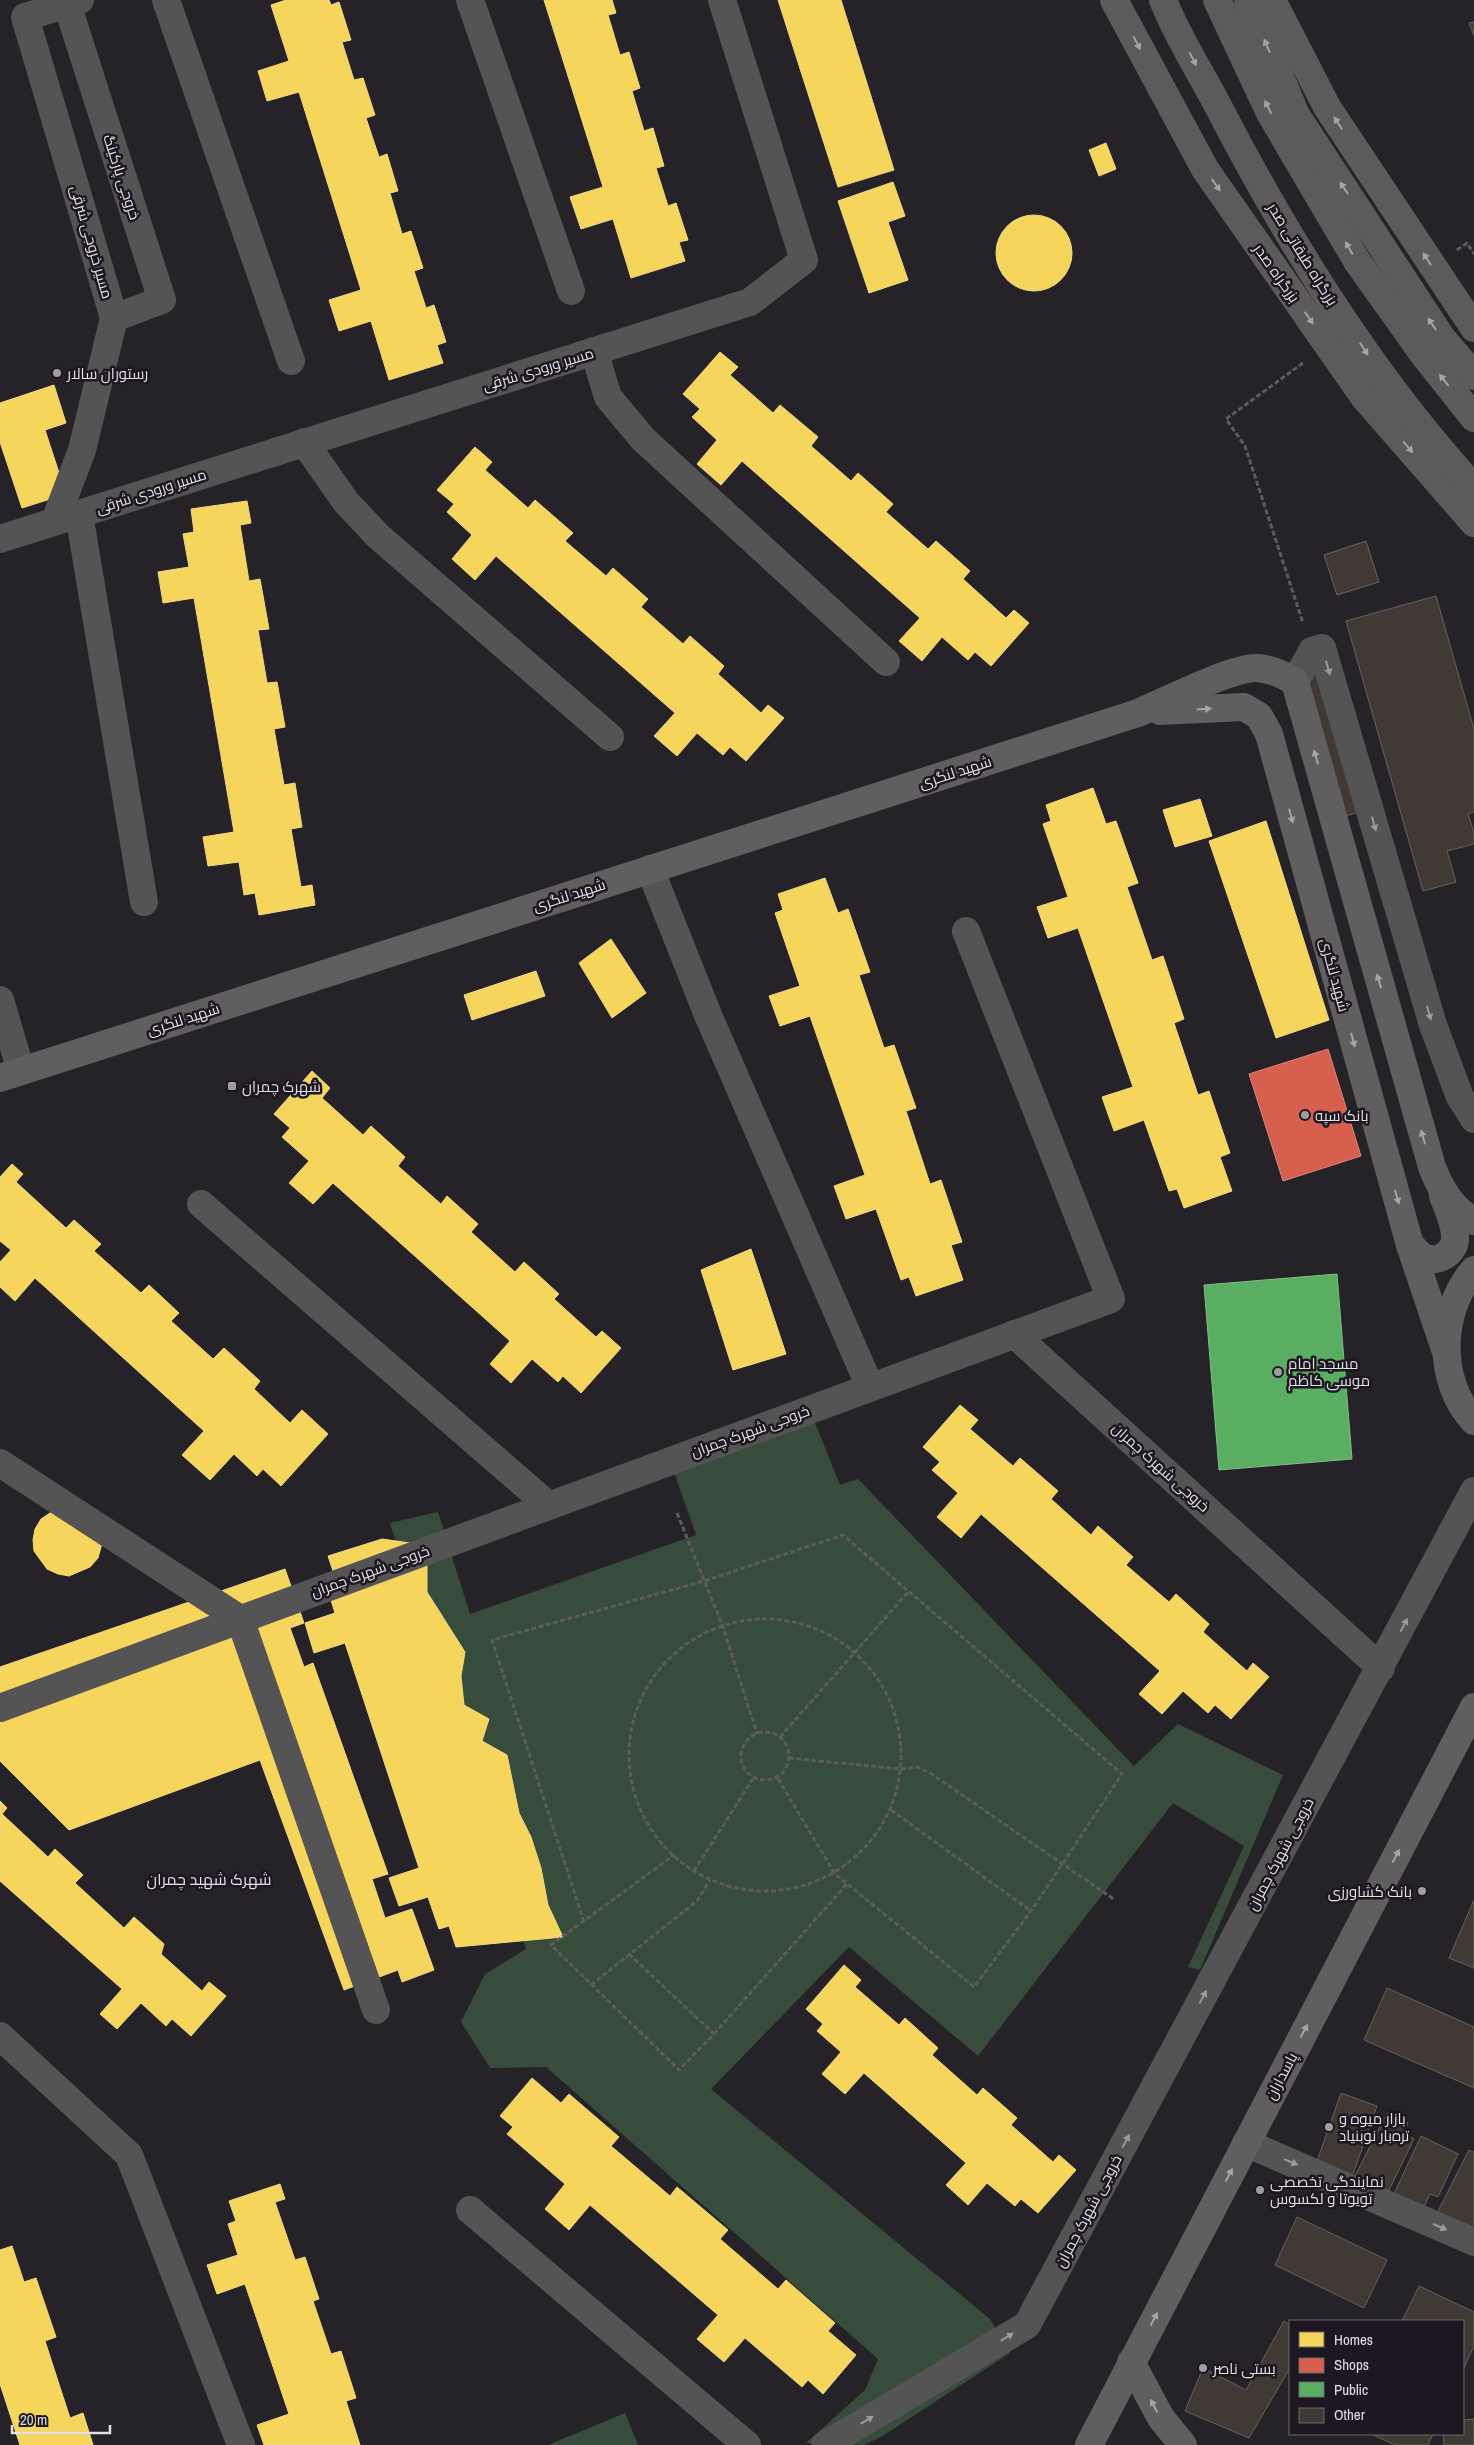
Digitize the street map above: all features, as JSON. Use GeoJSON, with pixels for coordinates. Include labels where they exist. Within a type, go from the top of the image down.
{"type":"FeatureCollection","features":[{"type":"Feature","properties":{"kind":"highway","name":"بزرگراه صدر"},"geometry":{"type":"LineString","coordinates":[[1114,0],[1205,169],[1364,397],[1474,523]]}},
{"type":"Feature","properties":{"kind":"highway","name":"بزرگراه طبقاتی صدر"},"geometry":{"type":"LineString","coordinates":[[1163,0],[1245,158],[1304,258],[1382,376],[1448,459],[1474,488]]}},
{"type":"Feature","properties":{"kind":"highway"},"geometry":{"type":"LineString","coordinates":[[1217,0],[1270,112],[1357,261],[1424,355],[1474,418]]}},
{"type":"Feature","properties":{"kind":"highway"},"geometry":{"type":"LineString","coordinates":[[1248,0],[1296,115],[1441,337],[1474,376]]}},
{"type":"Feature","properties":{"kind":"highway"},"geometry":{"type":"LineString","coordinates":[[1272,0],[1327,107],[1474,328]]}},
{"type":"Feature","properties":{"kind":"main road","name":"شهید لنگری"},"geometry":{"type":"LineString","coordinates":[[11,1075],[1138,713],[1230,674],[1255,668],[1277,671],[1296,682]]}},
{"type":"Feature","properties":{"kind":"main road"},"geometry":{"type":"LineString","coordinates":[[1296,682],[1432,1167],[1452,1220],[1455,1238],[1454,1247],[1446,1255],[1435,1260],[1423,1257],[1410,1245]]}},
{"type":"Feature","properties":{"kind":"main road","name":"شهید لنگری"},"geometry":{"type":"LineString","coordinates":[[1138,713],[1244,707],[1259,716],[1269,734],[1410,1245],[1446,1352]]}},
{"type":"Feature","properties":{"kind":"main road"},"geometry":{"type":"LineString","coordinates":[[1440,1188],[1452,1204],[1474,1221]]}},
{"type":"Feature","properties":{"kind":"main road"},"geometry":{"type":"LineString","coordinates":[[1474,1270],[1464,1281],[1450,1315],[1446,1352],[1454,1388],[1474,1422]]}},
{"type":"Feature","properties":{"kind":"main road","name":"پاسداران"},"geometry":{"type":"LineString","coordinates":[[1089,2445],[1474,1707]]}},
{"type":"Feature","properties":{"kind":"main road"},"geometry":{"type":"LineString","coordinates":[[1131,2362],[1161,2418],[1184,2445]]}},
{"type":"Feature","properties":{"kind":"street"},"geometry":{"type":"LineString","coordinates":[[166,0],[290,361]]}},
{"type":"Feature","properties":{"kind":"street"},"geometry":{"type":"LineString","coordinates":[[470,0],[571,290]]}},
{"type":"Feature","properties":{"kind":"street","name":"مسیر ورودی شرقی"},"geometry":{"type":"LineString","coordinates":[[0,538],[750,302],[804,260],[722,0]]}},
{"type":"Feature","properties":{"kind":"street","name":"مسیر خروجی شرقی"},"geometry":{"type":"LineString","coordinates":[[67,517],[114,318],[25,17],[73,2]]}},
{"type":"Feature","properties":{"kind":"street","name":"خروجی پارکینگ"},"geometry":{"type":"LineString","coordinates":[[73,2],[162,300],[114,318]]}},
{"type":"Feature","properties":{"kind":"street"},"geometry":{"type":"LineString","coordinates":[[594,351],[608,397],[643,439],[886,662]]}},
{"type":"Feature","properties":{"kind":"street"},"geometry":{"type":"LineString","coordinates":[[304,442],[346,502],[378,536],[610,737]]}},
{"type":"Feature","properties":{"kind":"street"},"geometry":{"type":"LineString","coordinates":[[67,517],[144,902]]}},
{"type":"Feature","properties":{"kind":"street"},"geometry":{"type":"LineString","coordinates":[[1296,682],[1312,651],[1322,648],[1433,1026],[1460,1097],[1474,1119]]}},
{"type":"Feature","properties":{"kind":"street"},"geometry":{"type":"LineString","coordinates":[[650,869],[708,1015],[870,1387]]}},
{"type":"Feature","properties":{"kind":"street"},"geometry":{"type":"LineString","coordinates":[[966,931],[1111,1299],[1014,1334]]}},
{"type":"Feature","properties":{"kind":"street"},"geometry":{"type":"LineString","coordinates":[[0,1000],[11,1075]]}},
{"type":"Feature","properties":{"kind":"street"},"geometry":{"type":"LineString","coordinates":[[202,1204],[548,1506]]}},
{"type":"Feature","properties":{"kind":"street","name":"خروجی شهرک چمران"},"geometry":{"type":"LineString","coordinates":[[0,1708],[1014,1334],[1381,1668],[1027,2325],[825,2445]]}},
{"type":"Feature","properties":{"kind":"street"},"geometry":{"type":"LineString","coordinates":[[0,1463],[240,1619],[376,2010]]}},
{"type":"Feature","properties":{"kind":"street"},"geometry":{"type":"LineString","coordinates":[[1381,1668],[1474,1492]]}},
{"type":"Feature","properties":{"kind":"street"},"geometry":{"type":"LineString","coordinates":[[0,2036],[129,2155],[241,2445]]}},
{"type":"Feature","properties":{"kind":"street"},"geometry":{"type":"LineString","coordinates":[[1246,2143],[1474,2242]]}},
{"type":"Feature","properties":{"kind":"street"},"geometry":{"type":"LineString","coordinates":[[470,2210],[748,2445]]}},
{"type":"Feature","properties":{"kind":"path"},"geometry":{"type":"LineString","coordinates":[[1467,243],[1474,254]]}},
{"type":"Feature","properties":{"kind":"path"},"geometry":{"type":"LineString","coordinates":[[1226,419],[1245,446],[1312,651]]}},
{"type":"Feature","properties":{"kind":"path"},"geometry":{"type":"LineString","coordinates":[[678,1513],[722,1627],[757,1734]]}},
{"type":"Feature","properties":{"kind":"path"},"geometry":{"type":"LineString","coordinates":[[584,1922],[492,1640],[704,1582],[844,1535],[1122,1774],[1030,1911],[974,1987],[835,1874],[776,1777]]}},
{"type":"Feature","properties":{"kind":"path"},"geometry":{"type":"LineString","coordinates":[[780,1737],[908,1591]]}},
{"type":"Feature","properties":{"kind":"path"},"geometry":{"type":"LineString","coordinates":[[777,1620],[819,1630],[855,1653],[883,1686],[898,1726],[901,1769],[891,1810],[868,1846],[835,1874],[795,1889],[747,1891],[710,1880],[694,1871],[664,1848],[638,1808],[628,1762],[634,1714],[656,1672],[691,1640],[722,1627],[734,1622],[777,1620]]}},
{"type":"Feature","properties":{"kind":"path"},"geometry":{"type":"LineString","coordinates":[[772,1733],[780,1737],[788,1750],[789,1758],[783,1772],[776,1777],[761,1780],[748,1773],[741,1758],[744,1743],[757,1734],[772,1733]]}},
{"type":"Feature","properties":{"kind":"path"},"geometry":{"type":"LineString","coordinates":[[789,1758],[901,1769],[916,1768],[930,1773],[1115,1900]]}},
{"type":"Feature","properties":{"kind":"path"},"geometry":{"type":"LineString","coordinates":[[694,1871],[754,1777]]}},
{"type":"Feature","properties":{"kind":"path"},"geometry":{"type":"LineString","coordinates":[[891,1810],[1030,1911]]}},
{"type":"Feature","properties":{"kind":"path"},"geometry":{"type":"LineString","coordinates":[[674,1855],[551,1946],[679,2070],[714,2034],[847,1884]]}},
{"type":"Feature","properties":{"kind":"path"},"geometry":{"type":"LineString","coordinates":[[591,1985],[697,1900],[710,1880]]}},
{"type":"Feature","properties":{"kind":"path"},"geometry":{"type":"LineString","coordinates":[[629,1954],[714,2034]]}},
{"type":"Feature","properties":{"kind":"green space"},"geometry":{"type":"Polygon","coordinates":[[[812,1415],[840,1485],[858,1479],[1134,1766],[1178,1724],[1283,1775],[1200,1970],[1188,1967],[1244,1846],[1173,1803],[978,2056],[849,1947],[711,2089],[990,2319],[1010,2353],[881,2437],[864,2445],[806,2443],[865,2390],[878,2359],[546,2067],[490,2068],[461,2022],[485,1974],[526,1949],[390,1523],[438,1512],[470,1614],[696,1535],[673,1469],[812,1415]]]}},
{"type":"Feature","properties":{"kind":"green space"},"geometry":{"type":"Polygon","coordinates":[[[625,2413],[638,2445],[548,2445],[625,2413]]]}},
{"type":"Feature","properties":{"kind":"building: Homes"},"geometry":{"type":"Polygon","coordinates":[[[286,0],[329,0],[331,5],[339,2],[351,40],[342,42],[354,80],[363,78],[375,115],[366,118],[379,157],[387,154],[398,191],[390,193],[402,234],[411,231],[423,268],[414,271],[426,308],[434,305],[446,342],[437,345],[443,363],[389,380],[371,321],[339,331],[329,300],[361,290],[299,92],[267,101],[258,71],[289,61],[271,5],[286,0]]]}},
{"type":"Feature","properties":{"kind":"building: Homes"},"geometry":{"type":"Polygon","coordinates":[[[544,0],[612,0],[616,13],[608,15],[620,55],[629,52],[640,88],[632,91],[644,131],[653,128],[664,166],[656,168],[668,206],[676,203],[688,240],[679,242],[685,261],[631,278],[613,219],[581,229],[570,197],[603,187],[544,0]]]}},
{"type":"Feature","properties":{"kind":"building: Homes"},"geometry":{"type":"Polygon","coordinates":[[[778,0],[841,0],[894,170],[838,187],[778,0]]]}},
{"type":"Feature","properties":{"kind":"building: Homes"},"geometry":{"type":"Polygon","coordinates":[[[1106,143],[1116,169],[1099,176],[1089,150],[1106,143]]]}},
{"type":"Feature","properties":{"kind":"building: Homes"},"geometry":{"type":"Polygon","coordinates":[[[893,182],[905,216],[888,222],[908,280],[869,293],[838,201],[893,182]]]}},
{"type":"Feature","properties":{"kind":"building: Homes"},"geometry":{"type":"Polygon","coordinates":[[[1027,215],[1041,215],[1055,221],[1066,232],[1072,246],[1069,268],[1061,280],[1041,291],[1027,291],[1013,285],[1002,274],[996,260],[996,246],[1002,232],[1013,221],[1027,215]]]}},
{"type":"Feature","properties":{"kind":"building: Homes"},"geometry":{"type":"Polygon","coordinates":[[[720,352],[738,367],[730,375],[773,413],[780,405],[818,437],[811,446],[851,481],[858,473],[893,504],[886,512],[928,549],[936,541],[970,571],[963,579],[1006,618],[1014,610],[1029,623],[991,666],[975,652],[968,660],[942,637],[922,661],[899,641],[920,618],[742,461],[721,485],[697,464],[717,440],[692,417],[700,409],[683,394],[720,352]]]}},
{"type":"Feature","properties":{"kind":"building: Homes"},"geometry":{"type":"Polygon","coordinates":[[[54,385],[66,423],[45,430],[66,494],[22,508],[0,442],[0,403],[54,385]]]}},
{"type":"Feature","properties":{"kind":"building: Homes"},"geometry":{"type":"Polygon","coordinates":[[[475,447],[492,462],[485,470],[528,508],[535,500],[573,533],[565,541],[606,576],[613,568],[648,599],[641,607],[683,644],[690,636],[724,666],[718,674],[761,713],[768,705],[784,718],[746,761],[730,747],[723,755],[697,733],[677,756],[654,736],[675,713],[496,556],[475,580],[452,559],[472,535],[447,512],[454,504],[437,490],[475,447]]]}},
{"type":"Feature","properties":{"kind":"building: Homes"},"geometry":{"type":"Polygon","coordinates":[[[247,501],[251,523],[240,525],[249,581],[260,579],[269,629],[258,630],[267,683],[277,682],[285,727],[274,729],[284,785],[295,783],[302,827],[291,829],[301,887],[312,885],[315,905],[259,915],[255,893],[244,895],[239,862],[208,866],[203,837],[234,832],[194,598],[163,603],[158,572],[189,567],[183,534],[194,532],[191,509],[247,501]]]}},
{"type":"Feature","properties":{"kind":"building: Homes"},"geometry":{"type":"Polygon","coordinates":[[[1093,788],[1106,824],[1116,821],[1138,883],[1127,887],[1152,960],[1163,956],[1184,1019],[1174,1023],[1198,1095],[1209,1091],[1230,1153],[1220,1157],[1232,1191],[1184,1208],[1177,1189],[1169,1191],[1144,1120],[1114,1131],[1102,1097],[1133,1087],[1078,928],[1048,938],[1037,907],[1068,897],[1043,824],[1051,821],[1046,805],[1093,788]]]}},
{"type":"Feature","properties":{"kind":"building: Homes"},"geometry":{"type":"Polygon","coordinates":[[[1200,799],[1212,836],[1175,847],[1163,810],[1200,799]]]}},
{"type":"Feature","properties":{"kind":"building: Homes"},"geometry":{"type":"Polygon","coordinates":[[[1266,821],[1329,1020],[1276,1038],[1209,841],[1266,821]]]}},
{"type":"Feature","properties":{"kind":"building: Homes"},"geometry":{"type":"Polygon","coordinates":[[[825,878],[838,913],[848,909],[870,972],[859,975],[884,1048],[894,1045],[916,1108],[906,1111],[930,1184],[941,1180],[962,1242],[951,1245],[963,1280],[916,1296],[909,1277],[901,1280],[876,1209],[846,1219],[834,1186],[865,1175],[810,1016],[780,1026],[769,996],[800,986],[775,913],[783,910],[778,894],[825,878]]]}},
{"type":"Feature","properties":{"kind":"building: Homes"},"geometry":{"type":"Polygon","coordinates":[[[611,939],[646,993],[612,1018],[579,963],[611,939]]]}},
{"type":"Feature","properties":{"kind":"building: Homes"},"geometry":{"type":"Polygon","coordinates":[[[536,971],[545,996],[472,1020],[464,995],[536,971]]]}},
{"type":"Feature","properties":{"kind":"building: Homes"},"geometry":{"type":"Polygon","coordinates":[[[312,1071],[330,1088],[322,1098],[363,1135],[371,1126],[405,1157],[398,1166],[441,1204],[447,1196],[478,1224],[471,1232],[515,1272],[524,1262],[559,1294],[554,1299],[596,1337],[602,1331],[621,1348],[581,1393],[563,1376],[558,1382],[532,1359],[511,1383],[490,1364],[510,1341],[333,1183],[313,1204],[289,1183],[309,1161],[282,1137],[290,1128],[274,1114],[312,1071]]]}},
{"type":"Feature","properties":{"kind":"building: Homes"},"geometry":{"type":"Polygon","coordinates":[[[12,1164],[23,1174],[16,1182],[66,1228],[74,1220],[101,1244],[94,1251],[141,1293],[149,1285],[179,1313],[171,1321],[213,1359],[224,1348],[260,1381],[254,1389],[290,1423],[302,1410],[328,1434],[281,1486],[263,1469],[257,1476],[234,1454],[210,1480],[182,1455],[204,1431],[35,1278],[15,1301],[0,1287],[0,1262],[11,1250],[0,1241],[0,1177],[12,1164]]]}},
{"type":"Feature","properties":{"kind":"building: Homes"},"geometry":{"type":"Polygon","coordinates":[[[751,1249],[786,1354],[733,1370],[701,1270],[751,1249]]]}},
{"type":"Feature","properties":{"kind":"building: Homes"},"geometry":{"type":"Polygon","coordinates":[[[960,1405],[978,1420],[970,1429],[1013,1466],[1020,1458],[1058,1491],[1051,1499],[1091,1535],[1098,1526],[1133,1557],[1126,1565],[1169,1602],[1176,1594],[1209,1624],[1203,1632],[1247,1671],[1253,1663],[1269,1677],[1231,1719],[1215,1705],[1208,1713],[1183,1691],[1162,1714],[1139,1694],[1160,1671],[981,1514],[961,1538],[937,1517],[958,1493],[932,1470],[940,1462],[923,1447],[960,1405]]]}},
{"type":"Feature","properties":{"kind":"building: Homes"},"geometry":{"type":"Polygon","coordinates":[[[59,1507],[101,1536],[98,1558],[90,1567],[69,1576],[47,1569],[34,1551],[35,1529],[41,1519],[59,1507]]]}},
{"type":"Feature","properties":{"kind":"building: Homes"},"geometry":{"type":"Polygon","coordinates":[[[382,1539],[417,1544],[427,1563],[427,1592],[465,1652],[461,1676],[464,1705],[489,1719],[482,1741],[507,1755],[519,1813],[531,1837],[541,1868],[548,1905],[563,1937],[456,1947],[449,1926],[439,1929],[428,1897],[399,1906],[389,1878],[419,1868],[345,1643],[314,1653],[305,1623],[335,1613],[325,1581],[335,1577],[328,1556],[382,1539]]]}},
{"type":"Feature","properties":{"kind":"building: Homes"},"geometry":{"type":"Polygon","coordinates":[[[285,1569],[304,1623],[290,1628],[304,1667],[313,1663],[388,1874],[372,1879],[385,1918],[412,1909],[434,1970],[402,1982],[398,1970],[344,1990],[260,1760],[69,1830],[0,1761],[0,1667],[285,1569]]]}},
{"type":"Feature","properties":{"kind":"building: Homes"},"geometry":{"type":"Polygon","coordinates":[[[0,1801],[7,1808],[2,1814],[48,1857],[55,1849],[83,1875],[75,1883],[124,1928],[134,1917],[164,1944],[161,1954],[202,1991],[209,1982],[226,1996],[191,2036],[172,2019],[166,2026],[141,2003],[117,2029],[100,2014],[122,1989],[0,1881],[0,1801]]]}},
{"type":"Feature","properties":{"kind":"building: Homes"},"geometry":{"type":"Polygon","coordinates":[[[844,1965],[861,1980],[855,1987],[899,2025],[905,2018],[938,2048],[932,2055],[977,2095],[983,2088],[1017,2118],[1011,2125],[1053,2162],[1059,2155],[1076,2170],[1038,2213],[1021,2199],[1015,2206],[987,2183],[968,2205],[946,2185],[966,2163],[864,2073],[845,2094],[822,2074],[841,2052],[817,2031],[823,2024],[806,2009],[844,1965]]]}},
{"type":"Feature","properties":{"kind":"building: Homes"},"geometry":{"type":"Polygon","coordinates":[[[532,2078],[561,2103],[569,2094],[619,2137],[611,2146],[670,2196],[677,2187],[728,2230],[720,2239],[778,2289],[786,2280],[835,2323],[828,2331],[856,2355],[823,2394],[808,2380],[802,2387],[745,2338],[724,2362],[697,2339],[718,2315],[590,2205],[569,2230],[545,2209],[565,2184],[507,2134],[513,2127],[500,2116],[532,2078]]]}},
{"type":"Feature","properties":{"kind":"building: Homes"},"geometry":{"type":"Polygon","coordinates":[[[280,2184],[285,2199],[275,2202],[295,2260],[305,2257],[319,2299],[313,2301],[331,2354],[341,2351],[356,2398],[346,2401],[360,2445],[264,2445],[257,2425],[289,2414],[245,2284],[217,2294],[207,2265],[238,2255],[228,2224],[236,2221],[229,2201],[280,2184]]]}},
{"type":"Feature","properties":{"kind":"building: Homes"},"geometry":{"type":"Polygon","coordinates":[[[12,2246],[24,2282],[36,2278],[56,2337],[45,2341],[70,2418],[83,2413],[93,2445],[20,2445],[0,2384],[0,2250],[12,2246]]]}},
{"type":"Feature","properties":{"kind":"building: Shops","name":"بانک سپه"},"geometry":{"type":"Polygon","coordinates":[[[1328,1049],[1361,1156],[1283,1181],[1249,1074],[1328,1049]]]}},
{"type":"Feature","properties":{"kind":"building: Public","name":"مسجد امام موسی کاظم"},"geometry":{"type":"Polygon","coordinates":[[[1337,1274],[1352,1459],[1219,1470],[1204,1285],[1337,1274]]]}},
{"type":"Feature","properties":{"kind":"building: Other"},"geometry":{"type":"Polygon","coordinates":[[[1474,22],[1474,36],[1469,23],[1474,22]]]}},
{"type":"Feature","properties":{"kind":"building: Other"},"geometry":{"type":"Polygon","coordinates":[[[1366,541],[1379,582],[1337,595],[1324,555],[1366,541]]]}},
{"type":"Feature","properties":{"kind":"building: Other"},"geometry":{"type":"Polygon","coordinates":[[[1436,596],[1474,729],[1474,812],[1468,814],[1474,833],[1474,844],[1447,851],[1456,882],[1423,891],[1346,621],[1436,596]]]}},
{"type":"Feature","properties":{"kind":"building: Other"},"geometry":{"type":"Polygon","coordinates":[[[1340,664],[1382,805],[1346,816],[1304,674],[1340,664]]]}},
{"type":"Feature","properties":{"kind":"building: Other"},"geometry":{"type":"Polygon","coordinates":[[[1474,1900],[1474,1968],[1449,1958],[1474,1900]]]}},
{"type":"Feature","properties":{"kind":"building: Other"},"geometry":{"type":"Polygon","coordinates":[[[1387,1988],[1474,2027],[1474,2088],[1364,2040],[1387,1988]]]}},
{"type":"Feature","properties":{"kind":"building: Other"},"geometry":{"type":"Polygon","coordinates":[[[1341,2093],[1377,2106],[1352,2177],[1316,2164],[1341,2093]]]}},
{"type":"Feature","properties":{"kind":"building: Other"},"geometry":{"type":"Polygon","coordinates":[[[1387,2113],[1408,2123],[1403,2134],[1414,2139],[1385,2198],[1352,2182],[1387,2113]]]}},
{"type":"Feature","properties":{"kind":"building: Other"},"geometry":{"type":"Polygon","coordinates":[[[1421,2136],[1458,2154],[1438,2197],[1430,2194],[1422,2211],[1392,2198],[1421,2136]]]}},
{"type":"Feature","properties":{"kind":"building: Other"},"geometry":{"type":"Polygon","coordinates":[[[1469,2150],[1474,2152],[1474,2237],[1435,2217],[1469,2150]]]}},
{"type":"Feature","properties":{"kind":"building: Other"},"geometry":{"type":"Polygon","coordinates":[[[1297,2217],[1387,2260],[1364,2308],[1275,2265],[1297,2217]]]}},
{"type":"Feature","properties":{"kind":"building: Other"},"geometry":{"type":"Polygon","coordinates":[[[1419,2286],[1474,2312],[1474,2346],[1464,2368],[1464,2320],[1402,2320],[1419,2286]]]}},
{"type":"Feature","properties":{"kind":"building: Other"},"geometry":{"type":"Polygon","coordinates":[[[1284,2321],[1289,2324],[1289,2370],[1249,2438],[1185,2411],[1203,2368],[1246,2390],[1284,2321]]]}},
{"type":"Feature","properties":{"kind":"building: Other"},"geometry":{"type":"Polygon","coordinates":[[[1474,2419],[1474,2445],[1444,2445],[1443,2435],[1464,2435],[1464,2420],[1474,2419]]]}},
{"type":"Feature","properties":{"kind":"building: Other"},"geometry":{"type":"Polygon","coordinates":[[[1373,2435],[1433,2435],[1428,2445],[1395,2445],[1373,2435]]]}},
{"type":"Feature","properties":{"kind":"place","name":"رستوران سالار"},"geometry":{"type":"Point","coordinates":[57,373]}},
{"type":"Feature","properties":{"kind":"place","name":"شهرک چمران"},"geometry":{"type":"Point","coordinates":[232,1086]}},
{"type":"Feature","properties":{"kind":"place","name":"بانک سپه"},"geometry":{"type":"Point","coordinates":[1305,1115]}},
{"type":"Feature","properties":{"kind":"place","name":"مسجد امام موسی کاظم"},"geometry":{"type":"Point","coordinates":[1278,1372]}},
{"type":"Feature","properties":{"kind":"place","name":"بانک کشاورزی"},"geometry":{"type":"Point","coordinates":[1422,1891]}},
{"type":"Feature","properties":{"kind":"place","name":"بازار میوه و تره‌بار نوبنیاد"},"geometry":{"type":"Point","coordinates":[1329,2127]}},
{"type":"Feature","properties":{"kind":"place","name":"نمایندگی تخصصی تویوتا و لکسوس"},"geometry":{"type":"Point","coordinates":[1260,2190]}},
{"type":"Feature","properties":{"kind":"place","name":"بستی ناصر"},"geometry":{"type":"Point","coordinates":[1203,2368]}},
{"type":"Feature","properties":{"kind":"district","name":"شهرک شهید چمران"},"geometry":{"type":"Point","coordinates":[209,1879]}}]}
